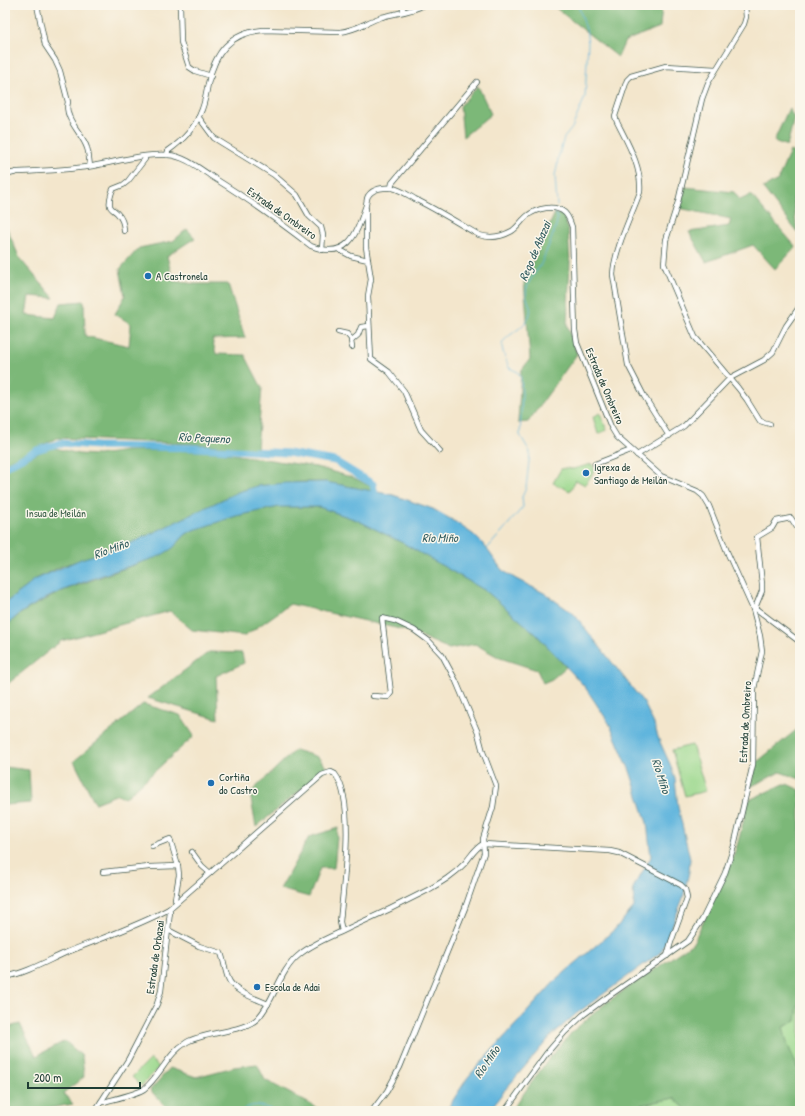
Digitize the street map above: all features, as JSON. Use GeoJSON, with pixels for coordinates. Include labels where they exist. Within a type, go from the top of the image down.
{"type":"FeatureCollection","features":[{"type":"Feature","properties":{"kind":"street"},"geometry":{"type":"LineString","coordinates":[[37,5],[45,45],[60,71],[68,102],[68,113],[76,130],[87,147],[90,166]]}},
{"type":"Feature","properties":{"kind":"street"},"geometry":{"type":"LineString","coordinates":[[180,5],[181,42],[189,67],[195,71],[211,76]]}},
{"type":"Feature","properties":{"kind":"street"},"geometry":{"type":"LineString","coordinates":[[401,5],[404,11]]}},
{"type":"Feature","properties":{"kind":"street"},"geometry":{"type":"LineString","coordinates":[[167,155],[168,151],[190,131],[198,118],[204,105],[215,62],[223,49],[231,41],[244,33],[263,30],[344,32],[359,28],[382,17],[417,9],[424,5]]}},
{"type":"Feature","properties":{"kind":"street"},"geometry":{"type":"LineString","coordinates":[[745,5],[746,17],[744,24],[708,83],[702,99],[678,202],[666,240],[664,264],[695,337],[730,378],[747,400],[760,421],[770,424]]}},
{"type":"Feature","properties":{"kind":"street"},"geometry":{"type":"LineString","coordinates":[[669,436],[644,396],[628,365],[613,269],[622,237],[640,192],[640,186],[636,164],[615,116],[627,80],[631,76],[666,66],[716,70]]}},
{"type":"Feature","properties":{"kind":"street"},"geometry":{"type":"LineString","coordinates":[[368,260],[351,256],[338,249],[352,240],[356,234],[366,207],[368,196],[373,191],[391,188],[392,183],[477,82]]}},
{"type":"Feature","properties":{"kind":"street"},"geometry":{"type":"LineString","coordinates":[[198,118],[214,138],[274,175],[297,195],[309,216],[321,227],[323,235],[322,250]]}},
{"type":"Feature","properties":{"kind":"street","name":"Estrada de Ombreiro"},"geometry":{"type":"LineString","coordinates":[[5,175],[16,172],[90,166],[145,156],[167,155],[184,159],[203,170],[312,246],[322,250],[338,249]]}},
{"type":"Feature","properties":{"kind":"street"},"geometry":{"type":"LineString","coordinates":[[124,231],[124,224],[119,215],[111,207],[111,195],[113,189],[128,181],[145,159],[145,156]]}},
{"type":"Feature","properties":{"kind":"street","name":"Estrada de Ombreiro"},"geometry":{"type":"LineString","coordinates":[[391,188],[398,189],[479,235],[487,238],[501,236],[512,231],[526,217],[541,209],[557,209],[564,212],[569,218],[572,227],[575,330],[577,343],[611,427],[617,437],[661,476],[697,491],[703,496],[709,506],[728,554],[754,608],[762,651],[754,689],[753,764],[734,846],[725,873],[702,920],[688,941],[583,1015],[565,1032],[528,1078],[505,1111]]}},
{"type":"Feature","properties":{"kind":"street"},"geometry":{"type":"LineString","coordinates":[[366,207],[368,260],[371,279],[368,296],[371,359],[389,372],[404,391],[421,430],[440,451]]}},
{"type":"Feature","properties":{"kind":"street"},"geometry":{"type":"LineString","coordinates":[[636,455],[684,426],[730,378],[764,360],[773,352],[786,326],[800,306]]}},
{"type":"Feature","properties":{"kind":"street"},"geometry":{"type":"LineString","coordinates":[[352,340],[358,335],[361,327],[369,326]]}},
{"type":"Feature","properties":{"kind":"street"},"geometry":{"type":"LineString","coordinates":[[338,332],[347,334],[352,340],[352,347]]}},
{"type":"Feature","properties":{"kind":"street"},"geometry":{"type":"LineString","coordinates":[[595,464],[631,450]]}},
{"type":"Feature","properties":{"kind":"street"},"geometry":{"type":"LineString","coordinates":[[800,532],[791,518],[788,518],[776,521],[772,528],[757,537],[762,591],[754,608],[800,642]]}},
{"type":"Feature","properties":{"kind":"street"},"geometry":{"type":"LineString","coordinates":[[372,1111],[387,1091],[400,1067],[465,908],[484,853],[483,838],[493,808],[496,786],[483,752],[478,733],[456,681],[442,655],[429,641],[414,630],[382,618],[391,693],[388,697],[373,696]]}},
{"type":"Feature","properties":{"kind":"street"},"geometry":{"type":"LineString","coordinates":[[167,910],[322,775],[331,772],[335,774],[342,786],[346,808],[347,834],[340,922],[342,931]]}},
{"type":"Feature","properties":{"kind":"street"},"geometry":{"type":"LineString","coordinates":[[152,846],[170,839],[178,866],[179,875],[175,899],[176,901]]}},
{"type":"Feature","properties":{"kind":"street"},"geometry":{"type":"LineString","coordinates":[[101,1102],[110,1101],[144,1089],[176,1050],[188,1042],[257,1020],[268,1004],[291,962],[299,955],[342,931],[428,890],[452,876],[478,847],[484,844],[610,851],[619,853],[681,885],[684,887],[687,898],[667,956]]}},
{"type":"Feature","properties":{"kind":"street"},"geometry":{"type":"LineString","coordinates":[[192,852],[202,866],[210,873]]}},
{"type":"Feature","properties":{"kind":"street"},"geometry":{"type":"LineString","coordinates":[[103,872],[150,867],[178,866]]}},
{"type":"Feature","properties":{"kind":"street","name":"Estrada de Orbazai"},"geometry":{"type":"LineString","coordinates":[[5,977],[25,972],[66,953],[148,920],[167,910],[170,912],[161,991],[157,1004],[128,1060],[95,1111]]}},
{"type":"Feature","properties":{"kind":"street"},"geometry":{"type":"LineString","coordinates":[[168,930],[199,946],[222,953],[228,979],[232,986],[268,1004]]}},
{"type":"Feature","properties":{"kind":"street"},"geometry":{"type":"LineString","coordinates":[[104,1097],[110,1101]]}},
{"type":"Feature","properties":{"kind":"green space"},"geometry":{"type":"Polygon","coordinates":[[[552,5],[662,5],[660,27],[625,41],[618,57],[552,5]]]}},
{"type":"Feature","properties":{"kind":"green space"},"geometry":{"type":"Polygon","coordinates":[[[478,86],[491,114],[463,137],[460,106],[478,86]]]}},
{"type":"Feature","properties":{"kind":"green space"},"geometry":{"type":"Polygon","coordinates":[[[789,108],[794,118],[787,146],[774,141],[789,108]]]}},
{"type":"Feature","properties":{"kind":"green space"},"geometry":{"type":"Polygon","coordinates":[[[790,151],[800,156],[800,185],[793,198],[797,232],[763,188],[778,180],[790,151]]]}},
{"type":"Feature","properties":{"kind":"green space"},"geometry":{"type":"Polygon","coordinates":[[[685,187],[734,192],[740,200],[751,195],[796,247],[775,269],[753,245],[706,262],[689,232],[729,226],[731,219],[679,208],[685,187]]]}},
{"type":"Feature","properties":{"kind":"green space"},"geometry":{"type":"Polygon","coordinates":[[[555,213],[563,215],[568,229],[570,263],[567,325],[577,354],[528,422],[518,423],[521,371],[530,359],[524,281],[555,213]]]}},
{"type":"Feature","properties":{"kind":"green space"},"geometry":{"type":"Polygon","coordinates":[[[5,224],[20,259],[54,298],[29,296],[26,315],[55,318],[61,303],[84,301],[85,336],[129,346],[131,324],[115,314],[125,296],[120,269],[139,248],[173,241],[187,229],[195,238],[167,256],[173,281],[196,284],[228,284],[245,338],[212,339],[216,354],[245,355],[262,388],[257,449],[196,444],[57,438],[5,463],[5,224]]]}},
{"type":"Feature","properties":{"kind":"green space"},"geometry":{"type":"Polygon","coordinates":[[[600,413],[607,430],[598,434],[593,417],[600,413]]]}},
{"type":"Feature","properties":{"kind":"green space","name":"Insua de Meilán"},"geometry":{"type":"Polygon","coordinates":[[[51,447],[79,454],[98,455],[126,451],[166,450],[219,452],[316,467],[354,478],[372,487],[372,491],[326,482],[301,482],[257,486],[238,492],[134,542],[62,566],[32,581],[28,586],[5,603],[5,469],[51,447]]]}},
{"type":"Feature","properties":{"kind":"green space"},"geometry":{"type":"Polygon","coordinates":[[[592,464],[595,470],[585,485],[576,480],[570,491],[553,483],[561,469],[573,469],[592,464]]]}},
{"type":"Feature","properties":{"kind":"green space"},"geometry":{"type":"Polygon","coordinates":[[[279,507],[319,507],[357,520],[403,543],[486,591],[536,634],[566,667],[552,679],[543,683],[537,670],[500,658],[475,644],[449,649],[409,631],[290,604],[245,636],[192,630],[170,611],[61,641],[5,686],[5,627],[20,614],[65,590],[134,565],[173,548],[185,535],[191,531],[236,516],[279,507]]]}},
{"type":"Feature","properties":{"kind":"green space"},"geometry":{"type":"Polygon","coordinates":[[[209,652],[242,653],[244,663],[216,676],[218,719],[148,698],[209,652]]]}},
{"type":"Feature","properties":{"kind":"green space"},"geometry":{"type":"Polygon","coordinates":[[[143,704],[180,715],[194,736],[125,798],[118,794],[95,803],[74,761],[143,704]]]}},
{"type":"Feature","properties":{"kind":"green space"},"geometry":{"type":"Polygon","coordinates":[[[800,727],[800,779],[780,772],[750,787],[757,762],[800,727]]]}},
{"type":"Feature","properties":{"kind":"green space"},"geometry":{"type":"Polygon","coordinates":[[[692,745],[706,791],[685,796],[672,750],[692,745]]]}},
{"type":"Feature","properties":{"kind":"green space"},"geometry":{"type":"Polygon","coordinates":[[[295,750],[318,757],[327,768],[256,827],[250,793],[295,750]]]}},
{"type":"Feature","properties":{"kind":"green space"},"geometry":{"type":"Polygon","coordinates":[[[5,767],[29,770],[31,803],[5,805],[5,767]]]}},
{"type":"Feature","properties":{"kind":"green space"},"geometry":{"type":"Polygon","coordinates":[[[784,784],[800,790],[800,1001],[798,1004],[796,1021],[783,1027],[787,1043],[800,1074],[800,1110],[684,1111],[687,1110],[674,1098],[640,1105],[633,1111],[511,1111],[548,1060],[573,1031],[606,1003],[693,943],[729,867],[737,846],[749,800],[784,784]]]}},
{"type":"Feature","properties":{"kind":"green space"},"geometry":{"type":"Polygon","coordinates":[[[338,828],[334,868],[320,868],[309,897],[280,889],[309,837],[338,828]]]}},
{"type":"Feature","properties":{"kind":"green space"},"geometry":{"type":"Polygon","coordinates":[[[800,1001],[800,1074],[787,1043],[783,1027],[796,1021],[798,1004],[800,1001]]]}},
{"type":"Feature","properties":{"kind":"green space"},"geometry":{"type":"Polygon","coordinates":[[[20,1024],[36,1056],[65,1041],[82,1056],[84,1077],[63,1093],[73,1104],[33,1111],[5,1111],[5,1028],[20,1024]]]}},
{"type":"Feature","properties":{"kind":"green space"},"geometry":{"type":"Polygon","coordinates":[[[150,1059],[159,1067],[141,1086],[132,1077],[150,1059]]]}},
{"type":"Feature","properties":{"kind":"green space"},"geometry":{"type":"Polygon","coordinates":[[[257,1064],[265,1080],[323,1111],[170,1111],[150,1090],[170,1068],[196,1077],[234,1067],[257,1064]]]}},
{"type":"Feature","properties":{"kind":"green space"},"geometry":{"type":"Polygon","coordinates":[[[674,1098],[687,1110],[634,1111],[640,1105],[674,1098]]]}},
{"type":"Feature","properties":{"kind":"water","name":"Río Miño"},"geometry":{"type":"Polygon","coordinates":[[[326,482],[393,495],[433,509],[474,535],[484,545],[502,570],[544,593],[574,614],[644,703],[654,724],[675,779],[678,807],[690,859],[689,872],[683,898],[661,952],[576,1014],[551,1036],[489,1111],[446,1111],[468,1077],[556,980],[615,929],[634,907],[633,888],[651,857],[647,823],[630,771],[609,723],[585,687],[536,634],[486,591],[403,543],[357,520],[319,507],[279,507],[236,516],[191,531],[185,535],[173,548],[160,556],[70,587],[21,613],[5,627],[5,603],[28,586],[32,581],[81,559],[134,542],[238,492],[257,486],[285,483],[326,482]]]}},
{"type":"Feature","properties":{"kind":"waterway","name":"Rego de Abazai"},"geometry":{"type":"LineString","coordinates":[[557,206],[555,175],[558,158],[564,138],[572,128],[585,97],[588,43],[586,29],[578,5]]}},
{"type":"Feature","properties":{"kind":"waterway","name":"Rego de Abazai"},"geometry":{"type":"LineString","coordinates":[[487,549],[523,507],[522,497],[526,488],[530,452],[520,435],[522,395],[521,378],[518,372],[509,368],[502,347],[506,339],[520,328],[528,319],[530,306],[526,295],[526,289],[540,266],[553,235],[557,223],[555,211]]}},
{"type":"Feature","properties":{"kind":"waterway","name":"Río Pequeno"},"geometry":{"type":"LineString","coordinates":[[5,467],[37,450],[60,443],[97,446],[196,448],[288,453],[335,461],[373,484],[376,500]]}},
{"type":"Feature","properties":{"kind":"waterway"},"geometry":{"type":"LineString","coordinates":[[242,1111],[250,1106],[258,1106],[276,1111]]}},
{"type":"Feature","properties":{"kind":"place","name":"A Castronela"},"geometry":{"type":"Point","coordinates":[148,276]}},
{"type":"Feature","properties":{"kind":"place","name":"Igrexa de Santiago de Meilán"},"geometry":{"type":"Point","coordinates":[586,473]}},
{"type":"Feature","properties":{"kind":"place","name":"Cortiña do Castro"},"geometry":{"type":"Point","coordinates":[211,783]}},
{"type":"Feature","properties":{"kind":"place","name":"Escola de Adai"},"geometry":{"type":"Point","coordinates":[257,987]}}]}
